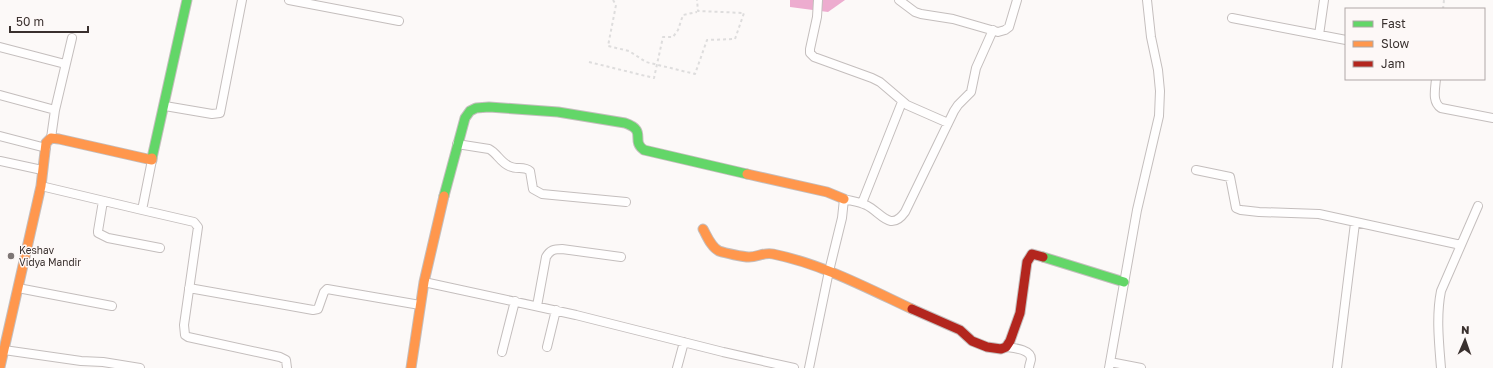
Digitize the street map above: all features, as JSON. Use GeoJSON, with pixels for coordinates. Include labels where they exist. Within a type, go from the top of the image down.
{"type":"FeatureCollection","features":[{"type":"Feature","properties":{"kind":"street"},"geometry":{"type":"LineString","coordinates":[[142,210],[187,0]]}},
{"type":"Feature","properties":{"kind":"street"},"geometry":{"type":"LineString","coordinates":[[165,106],[212,114],[220,113],[242,0]]}},
{"type":"Feature","properties":{"kind":"street"},"geometry":{"type":"LineString","coordinates":[[289,0],[399,21]]}},
{"type":"Feature","properties":{"kind":"street"},"geometry":{"type":"LineString","coordinates":[[818,0],[818,17],[810,49],[810,53],[814,58],[872,78],[880,82],[902,102],[913,109],[948,123]]}},
{"type":"Feature","properties":{"kind":"street"},"geometry":{"type":"LineString","coordinates":[[899,0],[915,12],[921,14],[953,19],[998,32],[1005,30],[1009,26],[1017,0]]}},
{"type":"Feature","properties":{"kind":"street"},"geometry":{"type":"LineString","coordinates":[[1141,368],[1110,365],[1137,210],[1156,128],[1160,101],[1158,70],[1150,37],[1147,0]]}},
{"type":"Feature","properties":{"kind":"street"},"geometry":{"type":"LineString","coordinates":[[1320,35],[1324,0]]}},
{"type":"Feature","properties":{"kind":"street"},"geometry":{"type":"LineString","coordinates":[[1232,18],[1345,40]]}},
{"type":"Feature","properties":{"kind":"street"},"geometry":{"type":"LineString","coordinates":[[411,368],[424,282],[457,144],[465,118],[470,110],[477,107],[486,106],[515,108],[587,116],[615,121],[634,126],[637,131],[638,144],[640,148],[644,150],[827,192],[844,199],[862,203],[873,209],[886,220],[894,221],[901,219],[948,123],[958,105],[967,98],[971,92],[976,68],[992,30]]}},
{"type":"Feature","properties":{"kind":"street"},"geometry":{"type":"LineString","coordinates":[[0,367],[41,186],[46,143],[51,138],[55,110],[72,38]]}},
{"type":"Feature","properties":{"kind":"street"},"geometry":{"type":"LineString","coordinates":[[0,47],[65,64]]}},
{"type":"Feature","properties":{"kind":"street"},"geometry":{"type":"LineString","coordinates":[[1436,80],[1435,100],[1437,105],[1441,108],[1493,118]]}},
{"type":"Feature","properties":{"kind":"street"},"geometry":{"type":"LineString","coordinates":[[0,95],[55,110]]}},
{"type":"Feature","properties":{"kind":"street"},"geometry":{"type":"LineString","coordinates":[[862,203],[902,102]]}},
{"type":"Feature","properties":{"kind":"street"},"geometry":{"type":"LineString","coordinates":[[0,136],[46,148]]}},
{"type":"Feature","properties":{"kind":"street"},"geometry":{"type":"LineString","coordinates":[[51,138],[152,160]]}},
{"type":"Feature","properties":{"kind":"street"},"geometry":{"type":"LineString","coordinates":[[457,144],[489,149],[494,151],[508,166],[515,168],[526,168],[530,171],[533,189],[542,194],[626,202]]}},
{"type":"Feature","properties":{"kind":"street"},"geometry":{"type":"LineString","coordinates":[[0,161],[42,170]]}},
{"type":"Feature","properties":{"kind":"street"},"geometry":{"type":"LineString","coordinates":[[1196,170],[1230,177],[1236,208],[1241,210],[1259,212],[1310,213],[1461,245]]}},
{"type":"Feature","properties":{"kind":"street"},"geometry":{"type":"LineString","coordinates":[[41,186],[194,222],[197,224],[198,227],[184,325],[185,335],[188,337],[280,357],[286,360],[287,368]]}},
{"type":"Feature","properties":{"kind":"street"},"geometry":{"type":"LineString","coordinates":[[809,368],[829,271],[842,218],[844,199]]}},
{"type":"Feature","properties":{"kind":"street"},"geometry":{"type":"LineString","coordinates":[[103,201],[98,233],[108,238],[160,248]]}},
{"type":"Feature","properties":{"kind":"street"},"geometry":{"type":"LineString","coordinates":[[1441,368],[1439,346],[1439,300],[1444,283],[1478,206]]}},
{"type":"Feature","properties":{"kind":"street"},"geometry":{"type":"LineString","coordinates":[[1337,368],[1355,223]]}},
{"type":"Feature","properties":{"kind":"street"},"geometry":{"type":"LineString","coordinates":[[703,229],[714,247],[720,251],[749,257],[766,253],[773,254],[809,264],[829,271],[960,330],[979,345],[987,347],[1006,347],[1026,351],[1030,354],[1031,359],[1029,368]]}},
{"type":"Feature","properties":{"kind":"street"},"geometry":{"type":"LineString","coordinates":[[537,306],[546,257],[549,252],[554,249],[621,257]]}},
{"type":"Feature","properties":{"kind":"street"},"geometry":{"type":"LineString","coordinates":[[1006,347],[1017,323],[1027,262],[1032,254],[1124,282]]}},
{"type":"Feature","properties":{"kind":"street"},"geometry":{"type":"LineString","coordinates":[[424,282],[556,310],[794,368]]}},
{"type":"Feature","properties":{"kind":"street"},"geometry":{"type":"LineString","coordinates":[[18,288],[112,306]]}},
{"type":"Feature","properties":{"kind":"street"},"geometry":{"type":"LineString","coordinates":[[189,288],[313,310],[318,309],[324,292],[327,289],[420,305]]}},
{"type":"Feature","properties":{"kind":"street"},"geometry":{"type":"LineString","coordinates":[[502,352],[515,302]]}},
{"type":"Feature","properties":{"kind":"street"},"geometry":{"type":"LineString","coordinates":[[546,347],[556,310]]}},
{"type":"Feature","properties":{"kind":"street"},"geometry":{"type":"LineString","coordinates":[[677,368],[684,342]]}},
{"type":"Feature","properties":{"kind":"street"},"geometry":{"type":"LineString","coordinates":[[4,350],[140,368]]}},
{"type":"Feature","properties":{"kind":"path"},"geometry":{"type":"LineString","coordinates":[[589,62],[654,78],[657,65],[663,36],[673,37],[678,30],[684,15],[698,12],[744,13],[735,39],[707,40],[696,74],[657,65],[646,62],[629,51],[608,46],[616,5],[613,0]]}},
{"type":"Feature","properties":{"kind":"path"},"geometry":{"type":"LineString","coordinates":[[697,0],[698,12]]}},
{"type":"Feature","properties":{"kind":"shaded area"},"geometry":{"type":"Polygon","coordinates":[[[790,0],[845,0],[828,12],[790,7],[790,0]]]}},
{"type":"Feature","properties":{"kind":"traffic: fast"},"geometry":{"type":"LineString","coordinates":[[152,158],[187,0]]}},
{"type":"Feature","properties":{"kind":"traffic: fast"},"geometry":{"type":"LineString","coordinates":[[444,196],[465,118],[470,111],[476,108],[489,107],[558,112],[625,123],[636,129],[638,143],[644,150],[747,174]]}},
{"type":"Feature","properties":{"kind":"traffic: fast"},"geometry":{"type":"LineString","coordinates":[[1043,257],[1124,282]]}},
{"type":"Feature","properties":{"kind":"traffic: slow"},"geometry":{"type":"LineString","coordinates":[[0,367],[41,186],[46,143],[51,138],[59,139],[152,160],[152,158]]}},
{"type":"Feature","properties":{"kind":"traffic: slow"},"geometry":{"type":"LineString","coordinates":[[747,174],[827,192],[844,199]]}},
{"type":"Feature","properties":{"kind":"traffic: slow"},"geometry":{"type":"LineString","coordinates":[[411,368],[424,282],[444,196]]}},
{"type":"Feature","properties":{"kind":"traffic: slow"},"geometry":{"type":"LineString","coordinates":[[703,229],[711,244],[719,251],[746,257],[770,254],[791,258],[844,277],[912,309]]}},
{"type":"Feature","properties":{"kind":"traffic: jam"},"geometry":{"type":"LineString","coordinates":[[912,309],[960,330],[972,341],[987,347],[1001,349],[1006,347],[1010,341],[1020,313],[1027,262],[1032,254],[1043,257]]}},
{"type":"Feature","properties":{"kind":"place","name":"Keshav Vidya Mandir"},"geometry":{"type":"Point","coordinates":[11,256]}}]}
